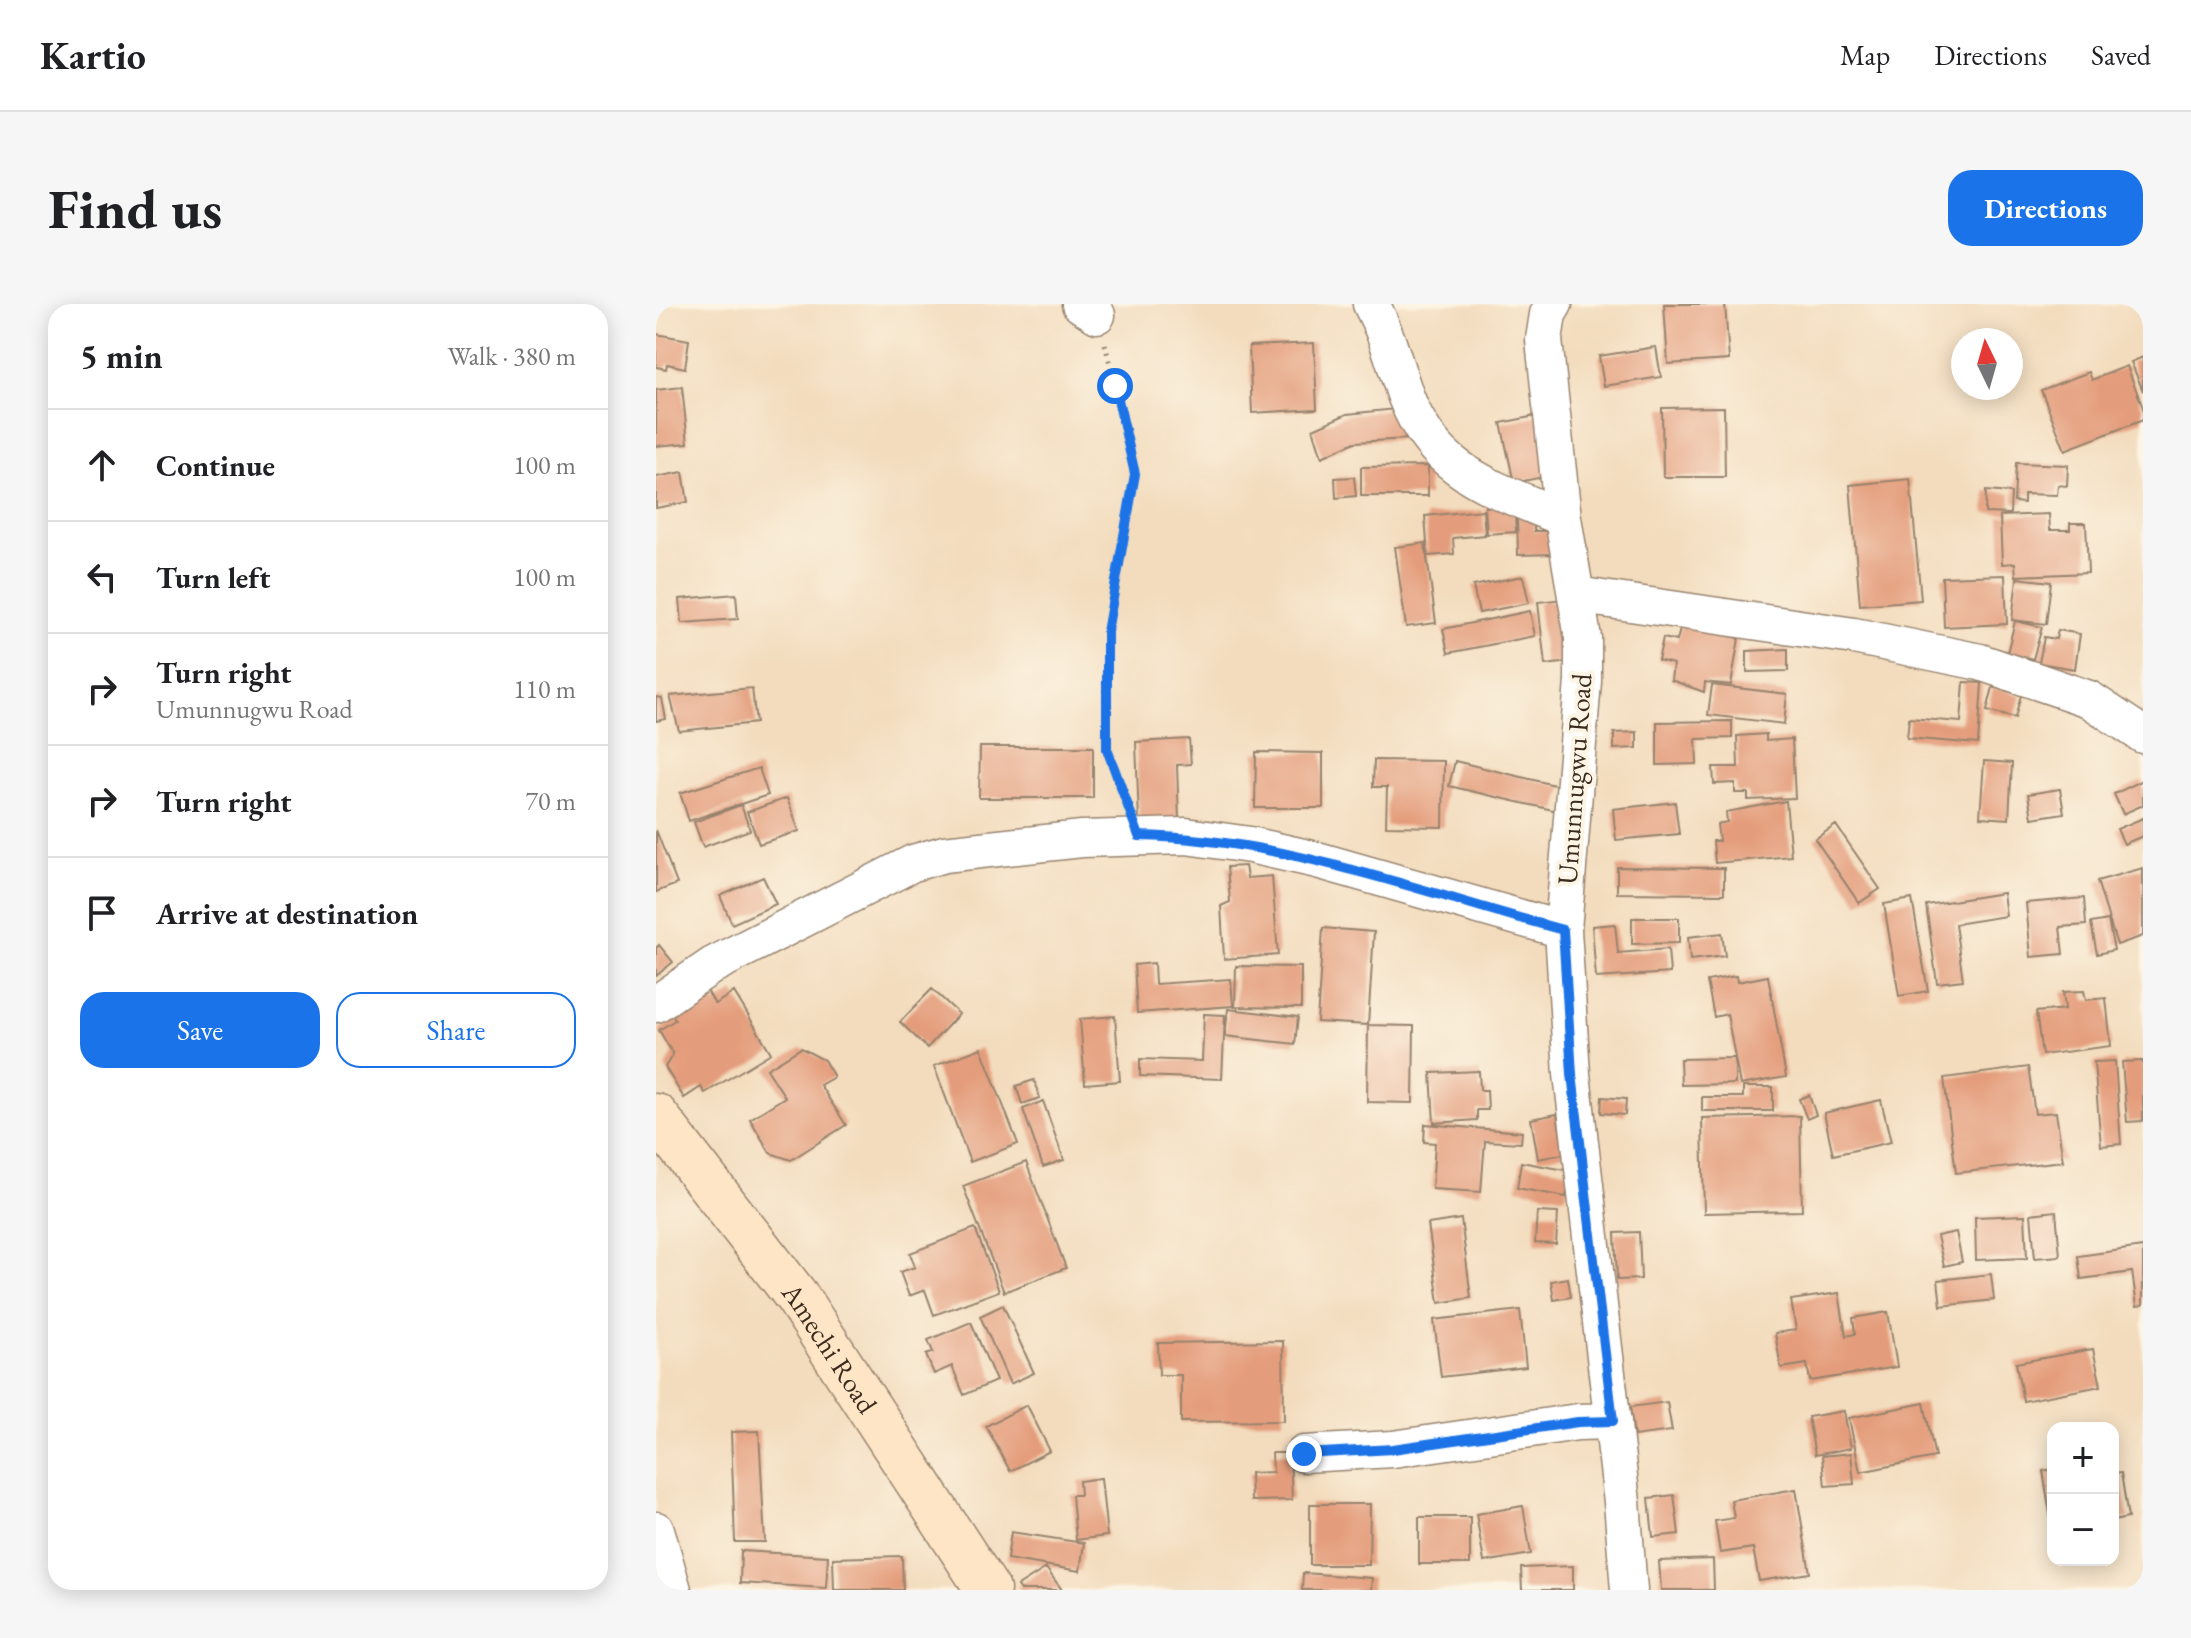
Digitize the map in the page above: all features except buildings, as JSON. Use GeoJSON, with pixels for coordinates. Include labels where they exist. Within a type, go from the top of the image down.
{"type":"FeatureCollection","features":[{"type":"Feature","properties":{"kind":"main road","name":"Amechi Road"},"geometry":{"type":"LineString","coordinates":[[656,1116],[797,1297],[988,1590]]}},
{"type":"Feature","properties":{"kind":"street"},"geometry":{"type":"LineString","coordinates":[[1371,304],[1408,401],[1444,459],[1472,479],[1563,518]]}},
{"type":"Feature","properties":{"kind":"street","name":"Umunnugwu Road"},"geometry":{"type":"LineString","coordinates":[[1554,304],[1548,314],[1544,340],[1563,518],[1583,638],[1583,681],[1563,930],[1572,1074],[1613,1421],[1629,1590]]}},
{"type":"Feature","properties":{"kind":"street"},"geometry":{"type":"LineString","coordinates":[[1576,595],[1854,636],[1980,662],[2089,699],[2143,735]]}},
{"type":"Feature","properties":{"kind":"street"},"geometry":{"type":"LineString","coordinates":[[656,1004],[713,965],[932,856],[1139,836],[1186,836],[1250,845],[1563,930]]}},
{"type":"Feature","properties":{"kind":"street"},"geometry":{"type":"LineString","coordinates":[[1304,1454],[1393,1449],[1578,1422],[1613,1421]]}},
{"type":"Feature","properties":{"kind":"street"},"geometry":{"type":"LineString","coordinates":[[656,1530],[673,1590]]}},
{"type":"Feature","properties":{"kind":"path"},"geometry":{"type":"LineString","coordinates":[[1089,309],[1128,434],[1135,474],[1107,632],[1105,684],[1107,749],[1139,836]]}},
{"type":"Feature","properties":{"kind":"route"},"geometry":{"type":"LineString","coordinates":[[1115,386],[1135,474],[1107,632],[1107,749],[1139,836],[1186,836],[1250,845],[1317,860],[1377,880],[1563,930],[1572,1074],[1613,1421],[1578,1422],[1393,1449],[1304,1454]]}}]}
